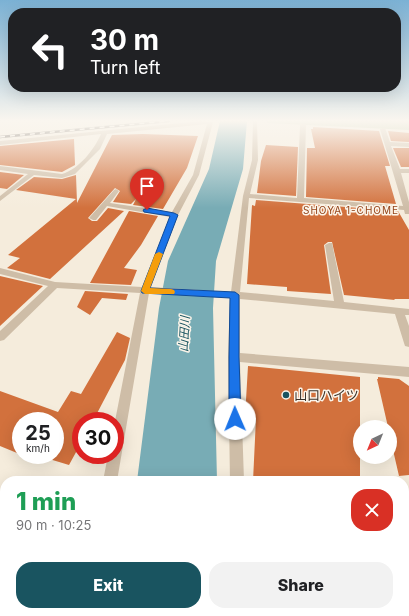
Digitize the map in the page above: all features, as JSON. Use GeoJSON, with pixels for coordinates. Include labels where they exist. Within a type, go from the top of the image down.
{"type":"FeatureCollection","features":[{"type":"Feature","properties":{"kind":"street"},"geometry":{"type":"LineString","coordinates":[[0,168],[22,170],[33,174],[62,176],[72,173],[96,150]]}},
{"type":"Feature","properties":{"kind":"street"},"geometry":{"type":"LineString","coordinates":[[111,476],[145,291],[174,215],[196,175],[203,150]]}},
{"type":"Feature","properties":{"kind":"street"},"geometry":{"type":"LineString","coordinates":[[237,476],[234,357],[229,295],[246,196],[255,160],[255,150]]}},
{"type":"Feature","properties":{"kind":"street"},"geometry":{"type":"LineString","coordinates":[[300,200],[303,150]]}},
{"type":"Feature","properties":{"kind":"street"},"geometry":{"type":"LineString","coordinates":[[246,196],[407,211],[390,150]]}},
{"type":"Feature","properties":{"kind":"street"},"geometry":{"type":"LineString","coordinates":[[397,171],[409,171]]}},
{"type":"Feature","properties":{"kind":"street"},"geometry":{"type":"LineString","coordinates":[[0,199],[33,174]]}},
{"type":"Feature","properties":{"kind":"street"},"geometry":{"type":"LineString","coordinates":[[93,218],[116,191]]}},
{"type":"Feature","properties":{"kind":"street"},"geometry":{"type":"LineString","coordinates":[[105,204],[174,215]]}},
{"type":"Feature","properties":{"kind":"street"},"geometry":{"type":"LineString","coordinates":[[329,245],[340,306]]}},
{"type":"Feature","properties":{"kind":"street"},"geometry":{"type":"LineString","coordinates":[[0,271],[55,285],[229,295],[404,312],[409,343]]}},
{"type":"Feature","properties":{"kind":"street"},"geometry":{"type":"LineString","coordinates":[[0,337],[55,285]]}},
{"type":"Feature","properties":{"kind":"street"},"geometry":{"type":"LineString","coordinates":[[234,357],[409,372]]}},
{"type":"Feature","properties":{"kind":"building"},"geometry":{"type":"Polygon","coordinates":[[[0,150],[74,150],[75,165],[62,172],[0,165],[0,150]]]}},
{"type":"Feature","properties":{"kind":"building"},"geometry":{"type":"Polygon","coordinates":[[[104,150],[193,150],[187,168],[163,209],[133,205],[136,199],[131,204],[113,202],[120,191],[115,188],[88,218],[92,221],[97,221],[108,208],[124,211],[50,279],[7,268],[20,258],[8,255],[76,199],[16,190],[34,177],[62,179],[76,175],[77,203],[104,150]]]}},
{"type":"Feature","properties":{"kind":"building"},"geometry":{"type":"Polygon","coordinates":[[[265,150],[298,150],[296,196],[257,193],[261,161],[265,150]]]}},
{"type":"Feature","properties":{"kind":"building"},"geometry":{"type":"Polygon","coordinates":[[[307,150],[385,150],[390,166],[385,166],[396,204],[306,197],[307,150]]]}},
{"type":"Feature","properties":{"kind":"building"},"geometry":{"type":"Polygon","coordinates":[[[394,150],[409,150],[409,167],[401,167],[394,150]]]}},
{"type":"Feature","properties":{"kind":"building"},"geometry":{"type":"Polygon","coordinates":[[[0,172],[24,175],[7,189],[0,188],[0,172]]]}},
{"type":"Feature","properties":{"kind":"building"},"geometry":{"type":"Polygon","coordinates":[[[256,200],[398,211],[409,230],[409,299],[394,299],[395,300],[344,295],[332,242],[328,242],[324,245],[331,294],[287,291],[287,287],[247,284],[252,205],[255,206],[256,200]]]}},
{"type":"Feature","properties":{"kind":"building"},"geometry":{"type":"Polygon","coordinates":[[[129,211],[158,216],[141,245],[124,268],[137,270],[131,285],[90,283],[129,211]]]}},
{"type":"Feature","properties":{"kind":"building"},"geometry":{"type":"Polygon","coordinates":[[[0,276],[43,286],[0,326],[0,276]]]}},
{"type":"Feature","properties":{"kind":"building"},"geometry":{"type":"Polygon","coordinates":[[[85,291],[128,294],[126,300],[102,298],[90,315],[77,307],[85,291]]]}},
{"type":"Feature","properties":{"kind":"building"},"geometry":{"type":"Polygon","coordinates":[[[117,332],[130,338],[125,360],[98,412],[72,412],[72,460],[69,465],[64,463],[64,412],[58,412],[71,391],[81,394],[117,332]]]}},
{"type":"Feature","properties":{"kind":"building"},"geometry":{"type":"Polygon","coordinates":[[[248,366],[360,377],[360,420],[353,420],[353,464],[360,464],[360,476],[253,476],[256,418],[245,417],[248,366]]]}},
{"type":"Feature","properties":{"kind":"building"},"geometry":{"type":"Polygon","coordinates":[[[378,377],[399,379],[409,386],[409,475],[399,476],[396,464],[397,420],[386,420],[378,377]]]}},
{"type":"Feature","properties":{"kind":"building"},"geometry":{"type":"Polygon","coordinates":[[[0,391],[58,412],[12,412],[12,451],[0,446],[0,391]]]}},
{"type":"Feature","properties":{"kind":"waterway","name":"山田川"},"geometry":{"type":"LineString","coordinates":[[177,476],[186,308],[192,261],[226,169],[229,150]]}},
{"type":"Feature","properties":{"kind":"slow traffic"},"geometry":{"type":"LineString","coordinates":[[159,254],[145,291],[171,292]]}},
{"type":"Feature","properties":{"kind":"place","name":"山口ハイツ"},"geometry":{"type":"Point","coordinates":[286,395]}},
{"type":"Feature","properties":{"kind":"district","name":"SHOYA 1-CHOME"},"geometry":{"type":"Point","coordinates":[351,210]}},
{"type":"Feature","properties":{"kind":"route"},"geometry":{"type":"LineString","coordinates":[[147,210],[174,215],[145,291],[235,295],[235,419]]}}]}
